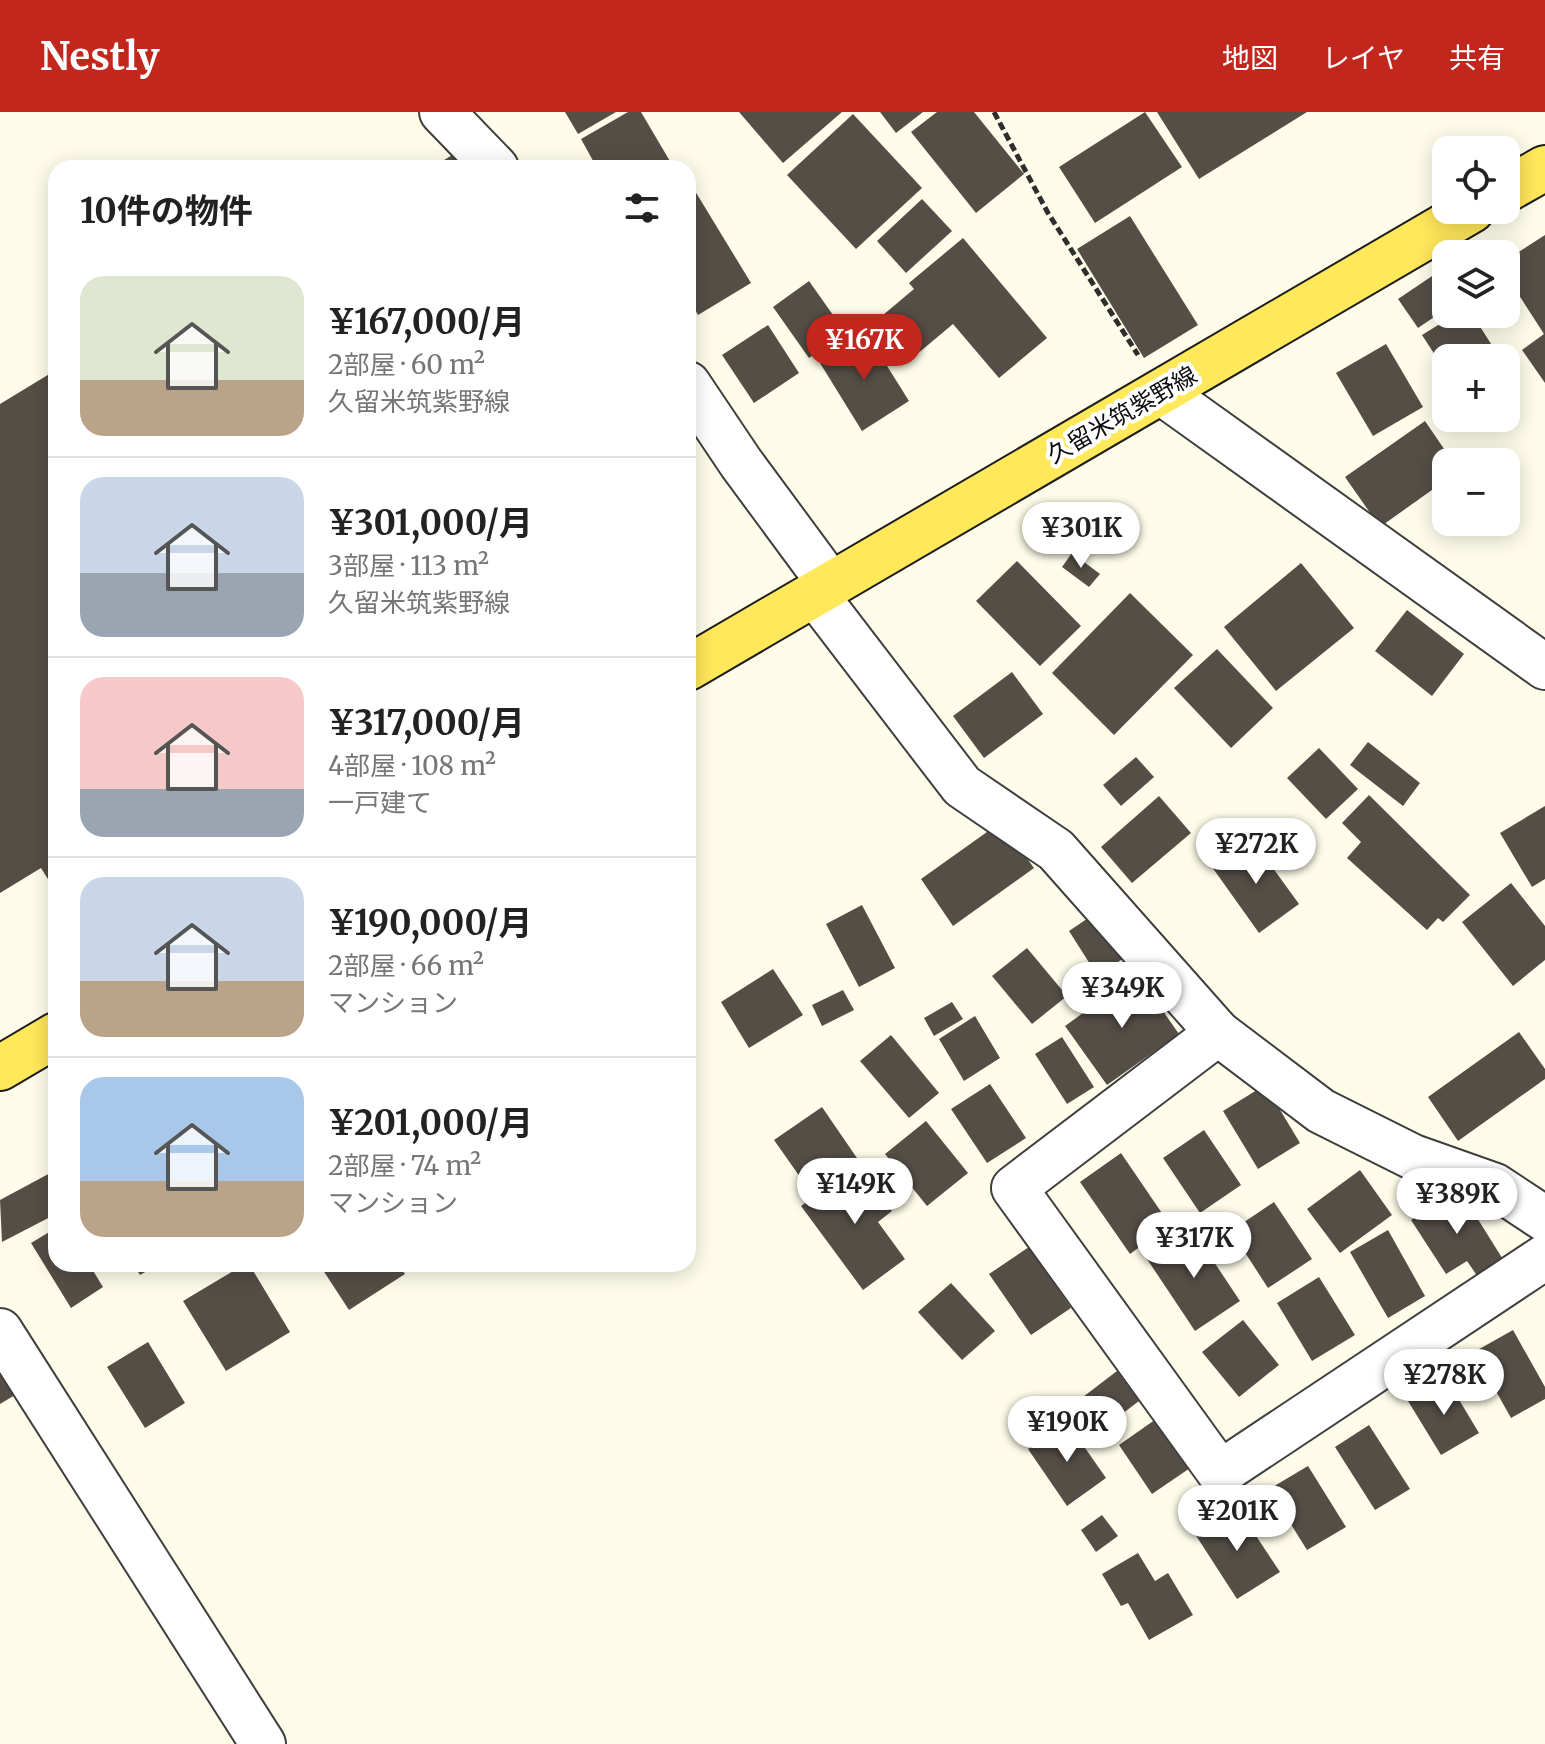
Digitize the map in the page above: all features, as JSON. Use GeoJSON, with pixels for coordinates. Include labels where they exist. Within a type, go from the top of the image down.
{"type":"FeatureCollection","features":[{"type":"Feature","properties":{"kind":"main road"},"geometry":{"type":"LineString","coordinates":[[1520,182],[1545,168]]}},
{"type":"Feature","properties":{"kind":"main road","name":"久留米筑紫野線"},"geometry":{"type":"LineString","coordinates":[[696,663],[1448,224]]}},
{"type":"Feature","properties":{"kind":"main road"},"geometry":{"type":"LineString","coordinates":[[0,1068],[48,1040]]}},
{"type":"Feature","properties":{"kind":"street"},"geometry":{"type":"LineString","coordinates":[[442,112],[488,160]]}},
{"type":"Feature","properties":{"kind":"street"},"geometry":{"type":"LineString","coordinates":[[1161,392],[1545,667]]}},
{"type":"Feature","properties":{"kind":"street"},"geometry":{"type":"LineString","coordinates":[[696,396],[823,589],[962,786],[1056,850],[1218,1033],[1321,1111],[1413,1157],[1495,1186],[1545,1219]]}},
{"type":"Feature","properties":{"kind":"street"},"geometry":{"type":"LineString","coordinates":[[1218,1033],[1014,1188],[1220,1473],[1545,1257]]}},
{"type":"Feature","properties":{"kind":"street"},"geometry":{"type":"LineString","coordinates":[[0,1331],[263,1744]]}},
{"type":"Feature","properties":{"kind":"path"},"geometry":{"type":"LineString","coordinates":[[994,112],[1048,213],[1161,392]]}},
{"type":"Feature","properties":{"kind":"building"},"geometry":{"type":"Polygon","coordinates":[[[565,112],[616,112],[578,134],[565,112]]]}},
{"type":"Feature","properties":{"kind":"building"},"geometry":{"type":"Polygon","coordinates":[[[628,112],[641,112],[669,160],[593,160],[581,139],[628,112]]]}},
{"type":"Feature","properties":{"kind":"building"},"geometry":{"type":"Polygon","coordinates":[[[739,112],[842,112],[783,163],[739,112]]]}},
{"type":"Feature","properties":{"kind":"building"},"geometry":{"type":"Polygon","coordinates":[[[880,112],[923,112],[896,133],[880,112]]]}},
{"type":"Feature","properties":{"kind":"building"},"geometry":{"type":"Polygon","coordinates":[[[937,112],[974,112],[1024,174],[976,213],[911,132],[937,112]]]}},
{"type":"Feature","properties":{"kind":"building"},"geometry":{"type":"Polygon","coordinates":[[[1145,112],[1182,167],[1095,223],[1059,167],[1145,112]]]}},
{"type":"Feature","properties":{"kind":"building"},"geometry":{"type":"Polygon","coordinates":[[[1157,112],[1307,112],[1199,179],[1157,112]]]}},
{"type":"Feature","properties":{"kind":"building"},"geometry":{"type":"Polygon","coordinates":[[[853,114],[922,188],[856,249],[787,175],[853,114]]]}},
{"type":"Feature","properties":{"kind":"building"},"geometry":{"type":"Polygon","coordinates":[[[467,146],[475,160],[444,160],[467,146]]]}},
{"type":"Feature","properties":{"kind":"building"},"geometry":{"type":"Polygon","coordinates":[[[696,193],[751,283],[698,315],[696,312],[696,193]]]}},
{"type":"Feature","properties":{"kind":"building"},"geometry":{"type":"Polygon","coordinates":[[[922,199],[952,231],[906,273],[877,241],[922,199]]]}},
{"type":"Feature","properties":{"kind":"building"},"geometry":{"type":"Polygon","coordinates":[[[1130,216],[1198,325],[1144,358],[1077,249],[1130,216]]]}},
{"type":"Feature","properties":{"kind":"building"},"geometry":{"type":"Polygon","coordinates":[[[1545,235],[1545,383],[1522,350],[1544,334],[1520,297],[1520,251],[1545,235]]]}},
{"type":"Feature","properties":{"kind":"building"},"geometry":{"type":"Polygon","coordinates":[[[963,238],[1047,338],[999,378],[953,324],[916,355],[883,315],[914,289],[909,283],[963,238]]]}},
{"type":"Feature","properties":{"kind":"building"},"geometry":{"type":"Polygon","coordinates":[[[1432,276],[1432,318],[1418,328],[1398,299],[1432,276]]]}},
{"type":"Feature","properties":{"kind":"building"},"geometry":{"type":"Polygon","coordinates":[[[809,281],[845,332],[809,358],[773,307],[809,281]]]}},
{"type":"Feature","properties":{"kind":"building"},"geometry":{"type":"Polygon","coordinates":[[[768,325],[799,373],[754,403],[722,355],[768,325]]]}},
{"type":"Feature","properties":{"kind":"building"},"geometry":{"type":"Polygon","coordinates":[[[1433,328],[1481,328],[1491,344],[1432,344],[1432,350],[1422,335],[1433,328]]]}},
{"type":"Feature","properties":{"kind":"building"},"geometry":{"type":"Polygon","coordinates":[[[867,334],[909,401],[862,431],[820,363],[867,334]]]}},
{"type":"Feature","properties":{"kind":"building"},"geometry":{"type":"Polygon","coordinates":[[[1386,344],[1423,407],[1373,436],[1336,373],[1386,344]]]}},
{"type":"Feature","properties":{"kind":"building"},"geometry":{"type":"Polygon","coordinates":[[[48,375],[48,879],[41,868],[0,893],[0,404],[48,375]]]}},
{"type":"Feature","properties":{"kind":"building"},"geometry":{"type":"Polygon","coordinates":[[[1425,421],[1443,448],[1432,448],[1432,490],[1380,527],[1345,477],[1425,421]]]}},
{"type":"Feature","properties":{"kind":"building"},"geometry":{"type":"Polygon","coordinates":[[[1072,553],[1100,574],[1089,587],[1062,567],[1072,553]]]}},
{"type":"Feature","properties":{"kind":"building"},"geometry":{"type":"Polygon","coordinates":[[[1017,561],[1081,626],[1040,666],[976,601],[1017,561]]]}},
{"type":"Feature","properties":{"kind":"building"},"geometry":{"type":"Polygon","coordinates":[[[1301,563],[1354,628],[1276,691],[1224,627],[1301,563]]]}},
{"type":"Feature","properties":{"kind":"building"},"geometry":{"type":"Polygon","coordinates":[[[1130,593],[1193,655],[1114,735],[1052,673],[1130,593]]]}},
{"type":"Feature","properties":{"kind":"building"},"geometry":{"type":"Polygon","coordinates":[[[1407,610],[1464,654],[1432,696],[1375,651],[1407,610]]]}},
{"type":"Feature","properties":{"kind":"building"},"geometry":{"type":"Polygon","coordinates":[[[1217,649],[1273,708],[1231,748],[1174,688],[1217,649]]]}},
{"type":"Feature","properties":{"kind":"building"},"geometry":{"type":"Polygon","coordinates":[[[1012,672],[1043,714],[984,758],[953,716],[1012,672]]]}},
{"type":"Feature","properties":{"kind":"building"},"geometry":{"type":"Polygon","coordinates":[[[1368,742],[1420,783],[1403,806],[1350,765],[1368,742]]]}},
{"type":"Feature","properties":{"kind":"building"},"geometry":{"type":"Polygon","coordinates":[[[1319,748],[1358,789],[1326,819],[1287,778],[1319,748]]]}},
{"type":"Feature","properties":{"kind":"building"},"geometry":{"type":"Polygon","coordinates":[[[1136,757],[1154,777],[1121,806],[1103,785],[1136,757]]]}},
{"type":"Feature","properties":{"kind":"building"},"geometry":{"type":"Polygon","coordinates":[[[1369,795],[1470,895],[1443,922],[1438,918],[1427,930],[1347,858],[1361,842],[1342,823],[1369,795]]]}},
{"type":"Feature","properties":{"kind":"building"},"geometry":{"type":"Polygon","coordinates":[[[1159,796],[1191,833],[1132,883],[1101,847],[1159,796]]]}},
{"type":"Feature","properties":{"kind":"building"},"geometry":{"type":"Polygon","coordinates":[[[1545,806],[1545,879],[1532,887],[1500,833],[1545,806]]]}},
{"type":"Feature","properties":{"kind":"building"},"geometry":{"type":"Polygon","coordinates":[[[1001,822],[1034,868],[953,926],[921,879],[1001,822]]]}},
{"type":"Feature","properties":{"kind":"building"},"geometry":{"type":"Polygon","coordinates":[[[1252,839],[1299,904],[1259,933],[1212,867],[1252,839]]]}},
{"type":"Feature","properties":{"kind":"building"},"geometry":{"type":"Polygon","coordinates":[[[1511,883],[1545,926],[1545,960],[1513,986],[1462,922],[1511,883]]]}},
{"type":"Feature","properties":{"kind":"building"},"geometry":{"type":"Polygon","coordinates":[[[862,905],[895,968],[859,987],[826,924],[862,905]]]}},
{"type":"Feature","properties":{"kind":"building"},"geometry":{"type":"Polygon","coordinates":[[[1100,910],[1129,955],[1088,981],[1081,970],[1090,964],[1069,931],[1100,910]]]}},
{"type":"Feature","properties":{"kind":"building"},"geometry":{"type":"Polygon","coordinates":[[[1027,948],[1067,996],[1032,1024],[992,976],[1027,948]]]}},
{"type":"Feature","properties":{"kind":"building"},"geometry":{"type":"Polygon","coordinates":[[[773,969],[803,1015],[749,1048],[721,1002],[773,969]]]}},
{"type":"Feature","properties":{"kind":"building"},"geometry":{"type":"Polygon","coordinates":[[[1137,974],[1179,1034],[1107,1085],[1065,1026],[1137,974]]]}},
{"type":"Feature","properties":{"kind":"building"},"geometry":{"type":"Polygon","coordinates":[[[843,990],[854,1010],[822,1026],[812,1005],[843,990]]]}},
{"type":"Feature","properties":{"kind":"building"},"geometry":{"type":"Polygon","coordinates":[[[952,1002],[963,1019],[934,1036],[924,1018],[952,1002]]]}},
{"type":"Feature","properties":{"kind":"building"},"geometry":{"type":"Polygon","coordinates":[[[975,1016],[1000,1058],[964,1081],[939,1039],[975,1016]]]}},
{"type":"Feature","properties":{"kind":"building"},"geometry":{"type":"Polygon","coordinates":[[[1519,1032],[1545,1069],[1545,1079],[1458,1141],[1428,1097],[1519,1032]]]}},
{"type":"Feature","properties":{"kind":"building"},"geometry":{"type":"Polygon","coordinates":[[[891,1035],[939,1093],[909,1118],[860,1061],[891,1035]]]}},
{"type":"Feature","properties":{"kind":"building"},"geometry":{"type":"Polygon","coordinates":[[[1062,1037],[1094,1087],[1067,1104],[1035,1054],[1062,1037]]]}},
{"type":"Feature","properties":{"kind":"building"},"geometry":{"type":"Polygon","coordinates":[[[990,1084],[1026,1138],[987,1163],[951,1109],[990,1084]]]}},
{"type":"Feature","properties":{"kind":"building"},"geometry":{"type":"Polygon","coordinates":[[[1265,1085],[1300,1143],[1258,1169],[1223,1111],[1265,1085]]]}},
{"type":"Feature","properties":{"kind":"building"},"geometry":{"type":"Polygon","coordinates":[[[822,1107],[859,1161],[812,1194],[774,1140],[822,1107]]]}},
{"type":"Feature","properties":{"kind":"building"},"geometry":{"type":"Polygon","coordinates":[[[926,1121],[968,1173],[927,1206],[885,1154],[926,1121]]]}},
{"type":"Feature","properties":{"kind":"building"},"geometry":{"type":"Polygon","coordinates":[[[1204,1130],[1241,1185],[1200,1213],[1163,1158],[1204,1130]]]}},
{"type":"Feature","properties":{"kind":"building"},"geometry":{"type":"Polygon","coordinates":[[[1121,1153],[1170,1225],[1130,1254],[1080,1182],[1121,1153]]]}},
{"type":"Feature","properties":{"kind":"building"},"geometry":{"type":"Polygon","coordinates":[[[857,1165],[892,1211],[878,1222],[905,1259],[863,1290],[801,1206],[857,1165]]]}},
{"type":"Feature","properties":{"kind":"building"},"geometry":{"type":"Polygon","coordinates":[[[1360,1170],[1392,1215],[1340,1253],[1307,1209],[1360,1170]]]}},
{"type":"Feature","properties":{"kind":"building"},"geometry":{"type":"Polygon","coordinates":[[[48,1174],[48,1218],[2,1242],[0,1200],[48,1174]]]}},
{"type":"Feature","properties":{"kind":"building"},"geometry":{"type":"Polygon","coordinates":[[[1459,1189],[1504,1261],[1478,1277],[1467,1261],[1446,1274],[1411,1220],[1459,1189]]]}},
{"type":"Feature","properties":{"kind":"building"},"geometry":{"type":"Polygon","coordinates":[[[1274,1202],[1312,1259],[1268,1288],[1231,1231],[1274,1202]]]}},
{"type":"Feature","properties":{"kind":"building"},"geometry":{"type":"Polygon","coordinates":[[[1192,1229],[1240,1301],[1195,1331],[1147,1259],[1192,1229]]]}},
{"type":"Feature","properties":{"kind":"building"},"geometry":{"type":"Polygon","coordinates":[[[1388,1230],[1425,1296],[1388,1318],[1350,1252],[1388,1230]]]}},
{"type":"Feature","properties":{"kind":"building"},"geometry":{"type":"Polygon","coordinates":[[[48,1233],[48,1271],[31,1243],[48,1233]]]}},
{"type":"Feature","properties":{"kind":"building"},"geometry":{"type":"Polygon","coordinates":[[[1029,1247],[1071,1308],[1031,1335],[989,1274],[1029,1247]]]}},
{"type":"Feature","properties":{"kind":"building"},"geometry":{"type":"Polygon","coordinates":[[[49,1272],[94,1272],[103,1287],[71,1308],[49,1272]]]}},
{"type":"Feature","properties":{"kind":"building"},"geometry":{"type":"Polygon","coordinates":[[[232,1272],[254,1272],[290,1332],[226,1371],[183,1301],[232,1272]]]}},
{"type":"Feature","properties":{"kind":"building"},"geometry":{"type":"Polygon","coordinates":[[[324,1272],[405,1274],[349,1310],[324,1272]]]}},
{"type":"Feature","properties":{"kind":"building"},"geometry":{"type":"Polygon","coordinates":[[[1319,1277],[1355,1335],[1312,1361],[1277,1303],[1319,1277]]]}},
{"type":"Feature","properties":{"kind":"building"},"geometry":{"type":"Polygon","coordinates":[[[951,1283],[995,1331],[962,1360],[918,1312],[951,1283]]]}},
{"type":"Feature","properties":{"kind":"building"},"geometry":{"type":"Polygon","coordinates":[[[1243,1320],[1279,1365],[1239,1397],[1202,1352],[1243,1320]]]}},
{"type":"Feature","properties":{"kind":"building"},"geometry":{"type":"Polygon","coordinates":[[[1513,1330],[1545,1387],[1545,1399],[1511,1418],[1474,1352],[1513,1330]]]}},
{"type":"Feature","properties":{"kind":"building"},"geometry":{"type":"Polygon","coordinates":[[[148,1342],[185,1403],[145,1428],[107,1367],[148,1342]]]}},
{"type":"Feature","properties":{"kind":"building"},"geometry":{"type":"Polygon","coordinates":[[[0,1348],[25,1389],[0,1404],[0,1348]]]}},
{"type":"Feature","properties":{"kind":"building"},"geometry":{"type":"Polygon","coordinates":[[[1117,1371],[1139,1401],[1101,1430],[1079,1400],[1117,1371]]]}},
{"type":"Feature","properties":{"kind":"building"},"geometry":{"type":"Polygon","coordinates":[[[1446,1378],[1479,1433],[1441,1455],[1408,1401],[1446,1378]]]}},
{"type":"Feature","properties":{"kind":"building"},"geometry":{"type":"Polygon","coordinates":[[[1159,1417],[1193,1466],[1152,1494],[1119,1445],[1159,1417]]]}},
{"type":"Feature","properties":{"kind":"building"},"geometry":{"type":"Polygon","coordinates":[[[1067,1422],[1106,1478],[1067,1506],[1028,1449],[1067,1422]]]}},
{"type":"Feature","properties":{"kind":"building"},"geometry":{"type":"Polygon","coordinates":[[[1369,1425],[1410,1489],[1375,1510],[1335,1447],[1369,1425]]]}},
{"type":"Feature","properties":{"kind":"building"},"geometry":{"type":"Polygon","coordinates":[[[1308,1466],[1346,1527],[1307,1550],[1269,1489],[1308,1466]]]}},
{"type":"Feature","properties":{"kind":"building"},"geometry":{"type":"Polygon","coordinates":[[[1237,1507],[1280,1572],[1237,1599],[1195,1534],[1237,1507]]]}},
{"type":"Feature","properties":{"kind":"building"},"geometry":{"type":"Polygon","coordinates":[[[1102,1515],[1118,1536],[1096,1552],[1081,1530],[1102,1515]]]}},
{"type":"Feature","properties":{"kind":"building"},"geometry":{"type":"Polygon","coordinates":[[[1138,1553],[1155,1581],[1168,1573],[1193,1615],[1149,1640],[1128,1603],[1121,1606],[1102,1574],[1138,1553]]]}}]}
